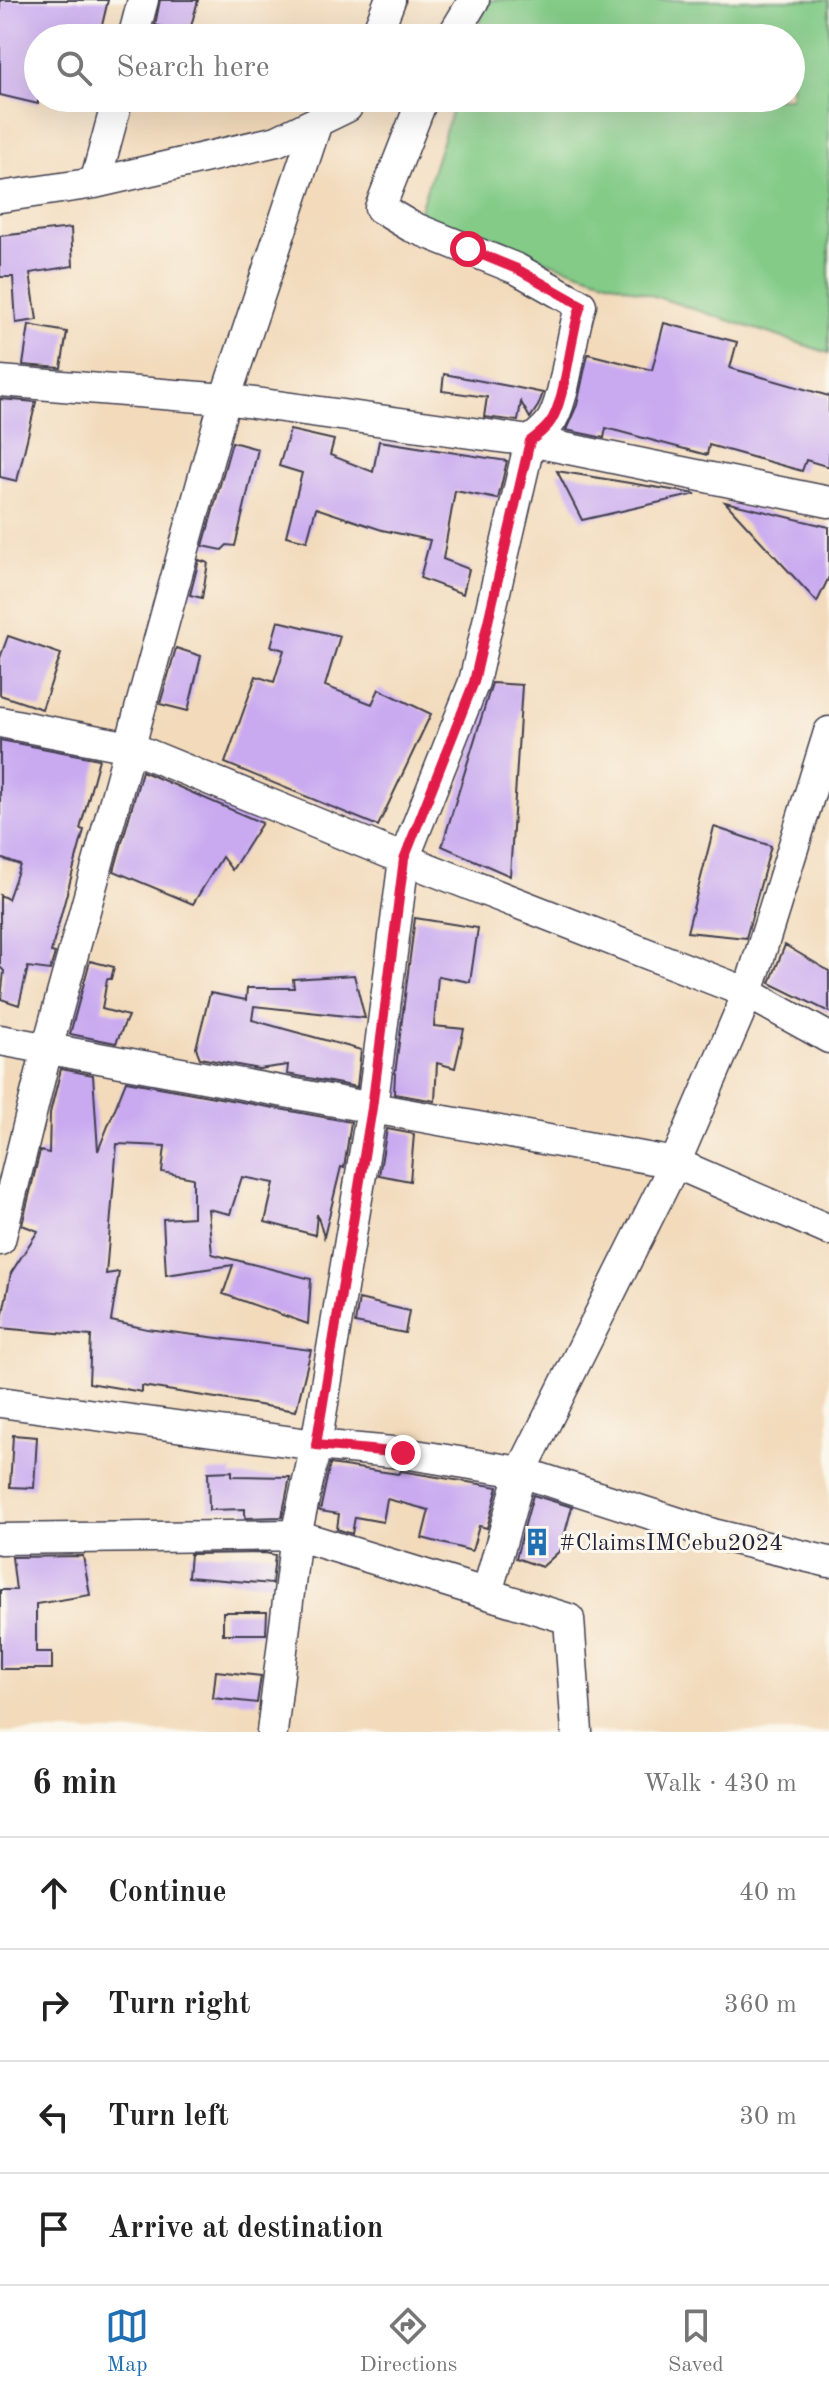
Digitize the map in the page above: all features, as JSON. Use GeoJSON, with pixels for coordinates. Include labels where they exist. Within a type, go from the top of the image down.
{"type":"FeatureCollection","features":[{"type":"Feature","properties":{"kind":"street"},"geometry":{"type":"LineString","coordinates":[[137,24],[143,0]]}},
{"type":"Feature","properties":{"kind":"street"},"geometry":{"type":"LineString","coordinates":[[381,24],[390,0]]}},
{"type":"Feature","properties":{"kind":"street"},"geometry":{"type":"LineString","coordinates":[[459,24],[474,0]]}},
{"type":"Feature","properties":{"kind":"street"},"geometry":{"type":"LineString","coordinates":[[95,183],[114,112]]}},
{"type":"Feature","properties":{"kind":"street"},"geometry":{"type":"LineString","coordinates":[[0,197],[95,183],[277,141],[337,112]]}},
{"type":"Feature","properties":{"kind":"street"},"geometry":{"type":"LineString","coordinates":[[272,1732],[296,1535],[316,1445],[372,1108],[404,859],[474,682],[530,441],[552,421],[564,384],[574,323],[581,305],[517,269],[410,226],[380,208],[418,112]]}},
{"type":"Feature","properties":{"kind":"street"},"geometry":{"type":"LineString","coordinates":[[0,1240],[47,1049],[225,399],[317,122]]}},
{"type":"Feature","properties":{"kind":"street"},"geometry":{"type":"LineString","coordinates":[[0,381],[225,399],[530,441],[829,502]]}},
{"type":"Feature","properties":{"kind":"street"},"geometry":{"type":"LineString","coordinates":[[0,722],[130,747],[404,859],[748,993],[829,1038]]}},
{"type":"Feature","properties":{"kind":"street"},"geometry":{"type":"LineString","coordinates":[[487,1593],[521,1472],[675,1163],[748,993],[829,732]]}},
{"type":"Feature","properties":{"kind":"street"},"geometry":{"type":"LineString","coordinates":[[0,1040],[675,1163],[829,1230]]}},
{"type":"Feature","properties":{"kind":"street"},"geometry":{"type":"LineString","coordinates":[[0,1402],[316,1445],[403,1453],[521,1472],[713,1534],[829,1562]]}},
{"type":"Feature","properties":{"kind":"street"},"geometry":{"type":"LineString","coordinates":[[0,1539],[296,1535],[569,1619],[577,1732]]}},
{"type":"Feature","properties":{"kind":"green space"},"geometry":{"type":"Polygon","coordinates":[[[487,0],[829,0],[829,353],[417,219],[451,112],[805,112],[805,24],[479,24],[487,0]]]}},
{"type":"Feature","properties":{"kind":"building"},"geometry":{"type":"Polygon","coordinates":[[[0,0],[108,0],[102,24],[24,24],[24,101],[0,95],[0,0]]]}},
{"type":"Feature","properties":{"kind":"building"},"geometry":{"type":"Polygon","coordinates":[[[160,0],[198,0],[192,24],[155,24],[160,0]]]}},
{"type":"Feature","properties":{"kind":"building"},"geometry":{"type":"Polygon","coordinates":[[[71,228],[73,266],[30,273],[37,320],[16,323],[13,277],[0,277],[0,236],[71,228]]]}},
{"type":"Feature","properties":{"kind":"building"},"geometry":{"type":"Polygon","coordinates":[[[664,323],[737,342],[730,368],[829,396],[829,467],[806,460],[802,471],[709,445],[707,455],[606,428],[604,438],[566,430],[577,405],[588,354],[652,370],[664,323]]]}},
{"type":"Feature","properties":{"kind":"building"},"geometry":{"type":"Polygon","coordinates":[[[29,325],[67,332],[61,368],[23,365],[29,325]]]}},
{"type":"Feature","properties":{"kind":"building"},"geometry":{"type":"Polygon","coordinates":[[[444,374],[543,393],[530,418],[521,402],[518,421],[484,417],[487,397],[442,391],[444,374]]]}},
{"type":"Feature","properties":{"kind":"building"},"geometry":{"type":"Polygon","coordinates":[[[0,399],[36,402],[17,481],[0,477],[0,399]]]}},
{"type":"Feature","properties":{"kind":"building"},"geometry":{"type":"Polygon","coordinates":[[[290,430],[334,440],[330,455],[373,472],[379,441],[507,461],[498,499],[455,491],[443,559],[469,569],[463,594],[420,578],[430,540],[382,530],[316,508],[307,541],[286,536],[302,473],[279,466],[290,430]]]}},
{"type":"Feature","properties":{"kind":"building"},"geometry":{"type":"Polygon","coordinates":[[[232,442],[258,449],[235,546],[227,545],[222,550],[203,546],[232,442]]]}},
{"type":"Feature","properties":{"kind":"building"},"geometry":{"type":"Polygon","coordinates":[[[557,471],[696,494],[582,520],[557,471]]]}},
{"type":"Feature","properties":{"kind":"building"},"geometry":{"type":"Polygon","coordinates":[[[725,502],[829,527],[829,577],[817,602],[725,502]]]}},
{"type":"Feature","properties":{"kind":"building"},"geometry":{"type":"Polygon","coordinates":[[[199,560],[208,563],[202,598],[190,595],[199,560]]]}},
{"type":"Feature","properties":{"kind":"building"},"geometry":{"type":"Polygon","coordinates":[[[278,621],[340,636],[325,686],[372,704],[379,689],[431,714],[378,826],[225,763],[256,676],[274,682],[284,650],[271,646],[278,621]]]}},
{"type":"Feature","properties":{"kind":"building"},"geometry":{"type":"Polygon","coordinates":[[[8,636],[61,654],[42,709],[0,695],[0,658],[8,636]]]}},
{"type":"Feature","properties":{"kind":"building"},"geometry":{"type":"Polygon","coordinates":[[[176,648],[201,656],[188,711],[160,704],[176,648]]]}},
{"type":"Feature","properties":{"kind":"building"},"geometry":{"type":"Polygon","coordinates":[[[492,683],[522,685],[510,876],[442,846],[492,683]]]}},
{"type":"Feature","properties":{"kind":"building"},"geometry":{"type":"Polygon","coordinates":[[[0,740],[99,759],[80,829],[84,830],[51,952],[55,953],[50,970],[28,967],[19,1005],[1,999],[4,971],[0,967],[0,895],[8,899],[20,865],[0,858],[0,740]]]}},
{"type":"Feature","properties":{"kind":"building"},"geometry":{"type":"Polygon","coordinates":[[[142,771],[262,823],[232,870],[222,857],[193,904],[114,871],[142,771]]]}},
{"type":"Feature","properties":{"kind":"building"},"geometry":{"type":"Polygon","coordinates":[[[714,827],[771,846],[746,938],[687,932],[714,827]]]}},
{"type":"Feature","properties":{"kind":"building"},"geometry":{"type":"Polygon","coordinates":[[[415,918],[478,928],[470,982],[438,976],[434,1026],[464,1029],[455,1068],[437,1063],[435,1101],[394,1094],[415,918]]]}},
{"type":"Feature","properties":{"kind":"building"},"geometry":{"type":"Polygon","coordinates":[[[785,945],[829,971],[829,1012],[770,983],[785,945]]]}},
{"type":"Feature","properties":{"kind":"building"},"geometry":{"type":"Polygon","coordinates":[[[90,961],[114,967],[111,979],[107,979],[102,1009],[128,1016],[116,1043],[70,1034],[90,961]]]}},
{"type":"Feature","properties":{"kind":"building"},"geometry":{"type":"Polygon","coordinates":[[[354,975],[365,1018],[254,1006],[252,1020],[361,1050],[357,1087],[287,1074],[288,1065],[259,1069],[200,1058],[196,1048],[210,993],[246,1000],[247,988],[294,988],[293,979],[354,975]]]}},
{"type":"Feature","properties":{"kind":"building"},"geometry":{"type":"Polygon","coordinates":[[[61,1069],[93,1075],[98,1151],[126,1081],[351,1122],[344,1168],[341,1167],[324,1237],[317,1214],[315,1235],[265,1222],[274,1183],[242,1177],[230,1214],[208,1209],[212,1254],[311,1279],[308,1324],[223,1294],[233,1265],[166,1275],[163,1219],[193,1217],[193,1178],[162,1172],[165,1146],[117,1144],[106,1274],[119,1272],[111,1321],[147,1329],[311,1350],[296,1411],[142,1386],[142,1392],[89,1383],[91,1336],[0,1328],[11,1273],[38,1231],[22,1225],[40,1151],[49,1153],[50,1113],[61,1069]]]}},
{"type":"Feature","properties":{"kind":"building"},"geometry":{"type":"Polygon","coordinates":[[[387,1129],[414,1134],[410,1181],[379,1175],[387,1129]]]}},
{"type":"Feature","properties":{"kind":"building"},"geometry":{"type":"Polygon","coordinates":[[[359,1299],[409,1311],[405,1333],[355,1323],[359,1299]]]}},
{"type":"Feature","properties":{"kind":"building"},"geometry":{"type":"Polygon","coordinates":[[[13,1435],[37,1437],[34,1488],[10,1487],[13,1435]]]}},
{"type":"Feature","properties":{"kind":"building"},"geometry":{"type":"Polygon","coordinates":[[[330,1464],[398,1474],[401,1471],[498,1487],[487,1528],[479,1526],[472,1551],[422,1538],[429,1510],[387,1499],[383,1522],[355,1517],[352,1534],[337,1529],[339,1514],[320,1511],[330,1464]]]}},
{"type":"Feature","properties":{"kind":"building"},"geometry":{"type":"Polygon","coordinates":[[[232,1471],[232,1476],[290,1477],[282,1517],[245,1518],[245,1509],[209,1510],[208,1472],[232,1471]]]}},
{"type":"Feature","properties":{"kind":"building"},"geometry":{"type":"Polygon","coordinates":[[[533,1495],[572,1507],[562,1544],[564,1547],[542,1567],[516,1558],[533,1495]]]}},
{"type":"Feature","properties":{"kind":"building"},"geometry":{"type":"Polygon","coordinates":[[[190,1554],[275,1555],[272,1584],[188,1577],[190,1554]]]}},
{"type":"Feature","properties":{"kind":"building"},"geometry":{"type":"Polygon","coordinates":[[[83,1556],[90,1595],[36,1604],[36,1652],[52,1652],[52,1669],[0,1669],[0,1590],[16,1590],[12,1557],[83,1556]]]}},
{"type":"Feature","properties":{"kind":"building"},"geometry":{"type":"Polygon","coordinates":[[[223,1612],[267,1612],[266,1634],[223,1634],[223,1612]]]}},
{"type":"Feature","properties":{"kind":"building"},"geometry":{"type":"Polygon","coordinates":[[[216,1671],[261,1676],[257,1703],[213,1698],[216,1671]]]}},
{"type":"Feature","properties":{"kind":"place","name":"#ClaimsIMCebu2024"},"geometry":{"type":"Point","coordinates":[537,1542]}},
{"type":"Feature","properties":{"kind":"route"},"geometry":{"type":"LineString","coordinates":[[403,1453],[316,1445],[372,1108],[404,859],[474,682],[530,441],[552,421],[564,384],[574,323],[581,305],[517,269],[468,249]]}}]}
